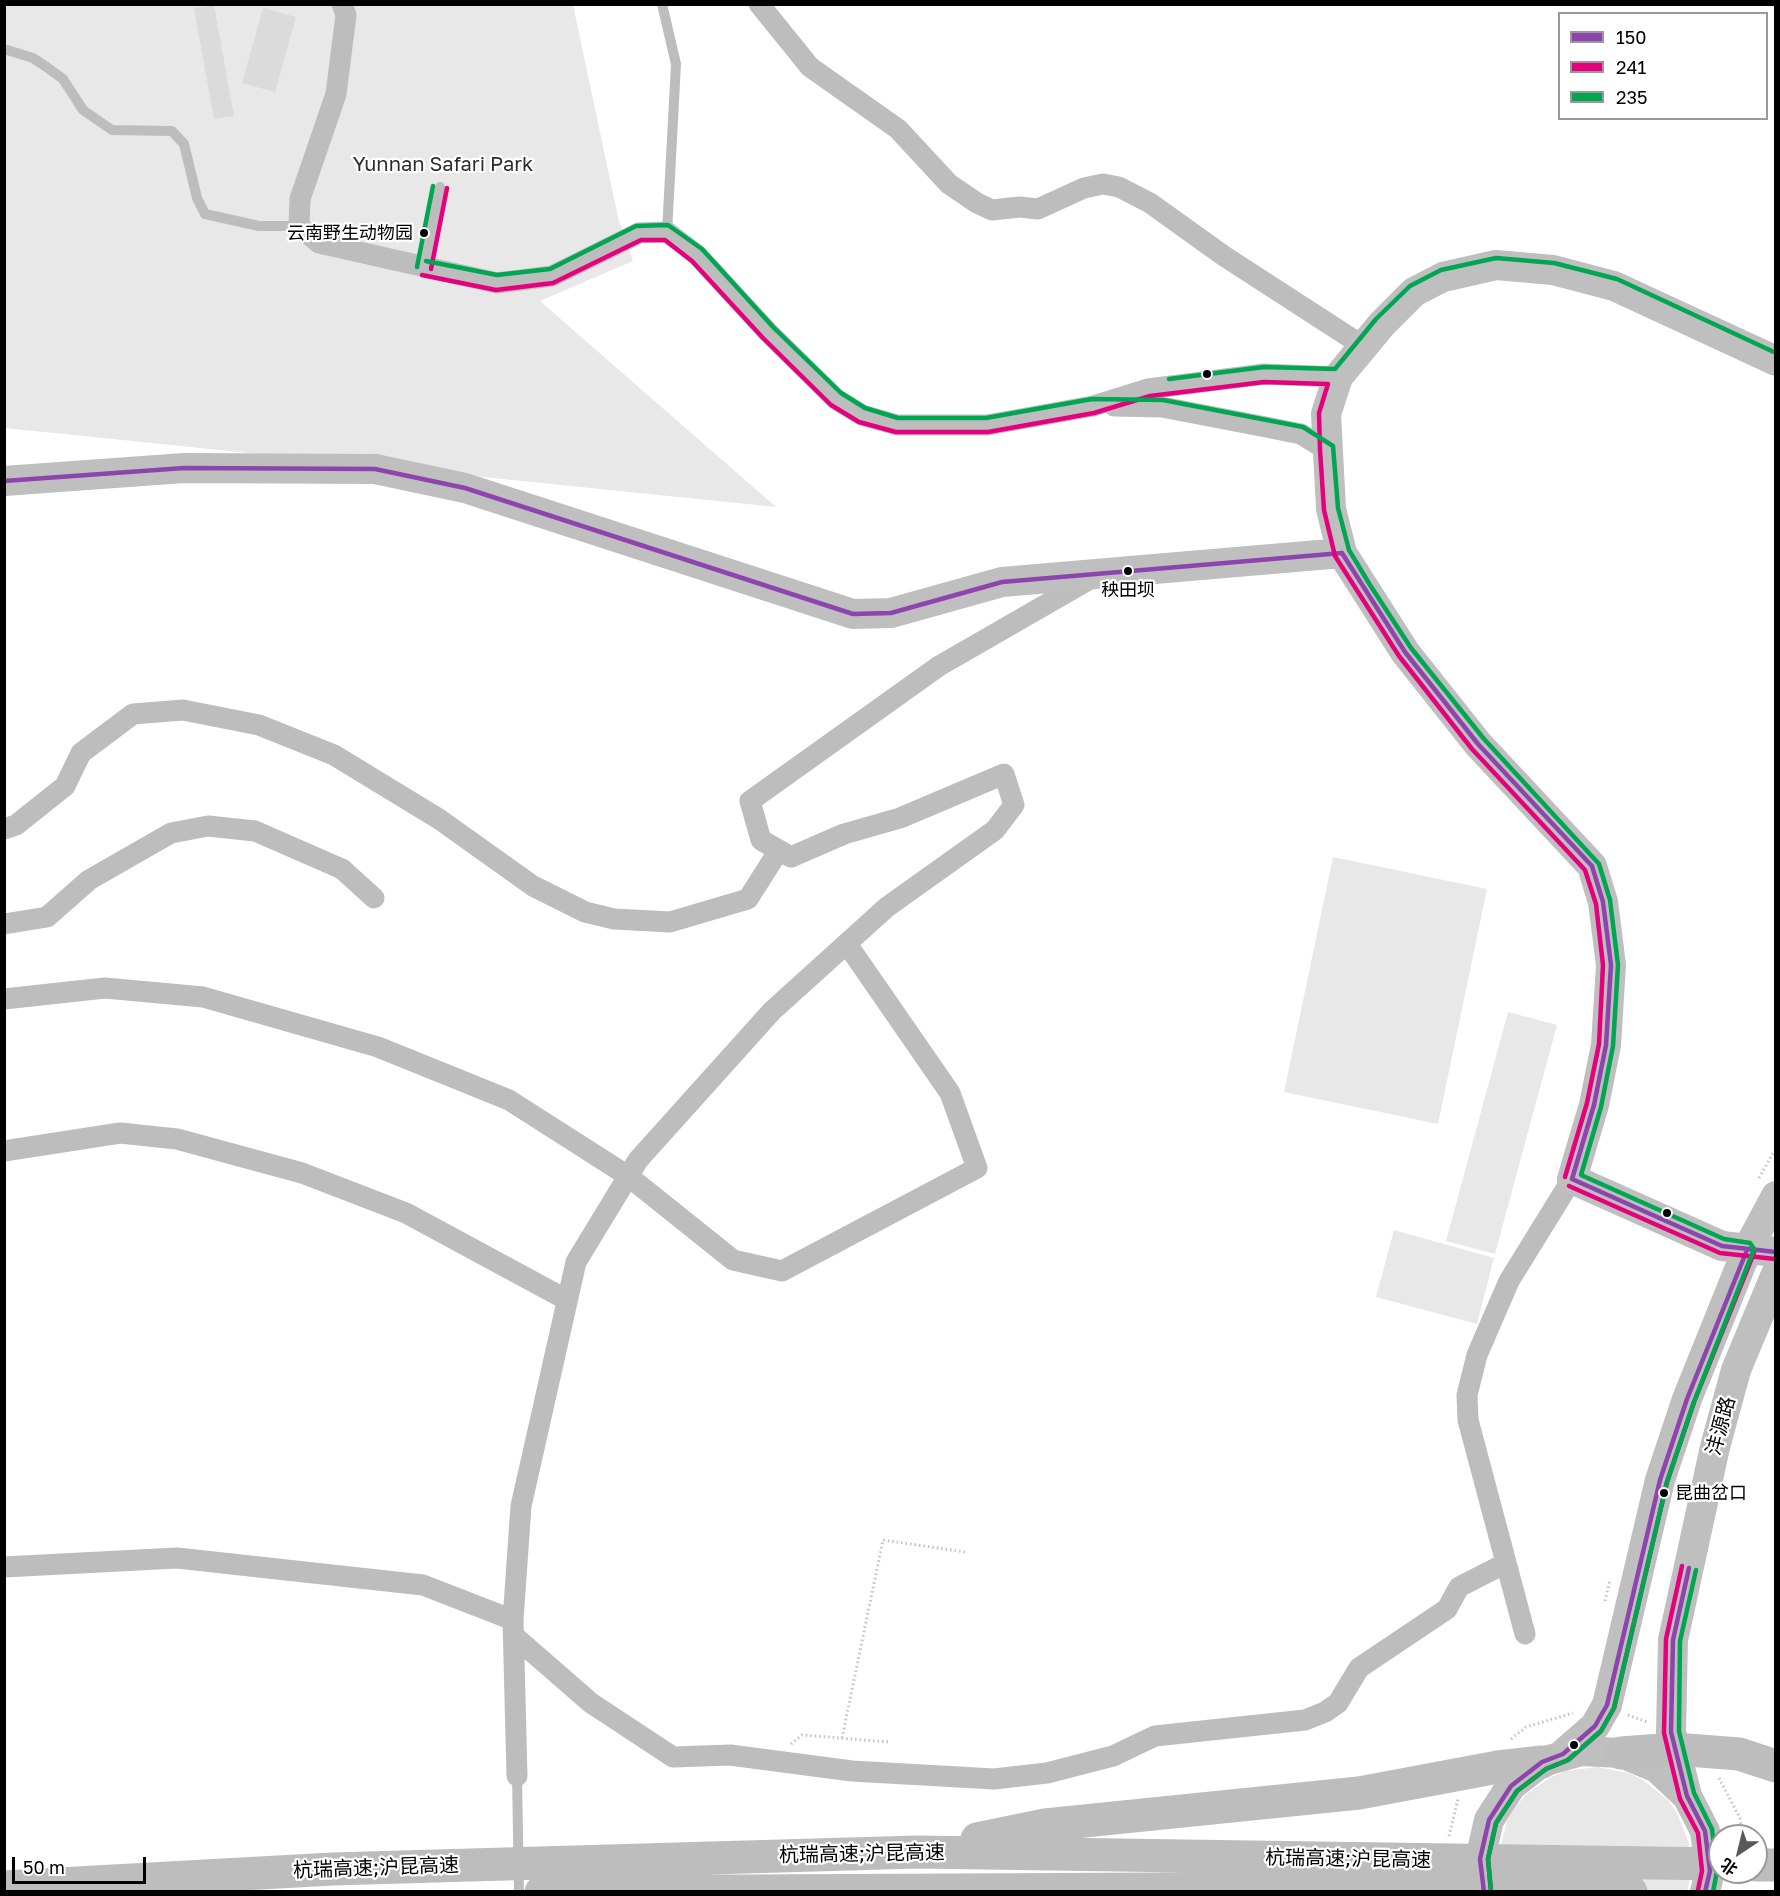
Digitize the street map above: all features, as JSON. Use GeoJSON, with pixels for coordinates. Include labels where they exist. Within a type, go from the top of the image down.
{"type":"FeatureCollection","features":[{"type":"Feature","properties":{"kind":"highway"},"geometry":{"type":"LineString","coordinates":[[1621,1753],[1684,1750],[1739,1754],[1776,1766]]}},
{"type":"Feature","properties":{"kind":"highway"},"geometry":{"type":"LineString","coordinates":[[918,1851],[1045,1825],[1359,1792],[1553,1758]]}},
{"type":"Feature","properties":{"kind":"highway","name":"杭瑞高速;沪昆高速"},"geometry":{"type":"LineString","coordinates":[[4,1887],[333,1869],[918,1851],[1362,1874],[1631,1892]]}},
{"type":"Feature","properties":{"kind":"highway","name":"杭瑞高速;沪昆高速"},"geometry":{"type":"LineString","coordinates":[[541,1892],[846,1891],[1708,1864]]}},
{"type":"Feature","properties":{"kind":"street"},"geometry":{"type":"LineString","coordinates":[[342,4],[346,15],[336,94],[300,199],[299,226],[319,243],[497,283],[552,276],[639,233],[667,232],[697,255],[769,333],[836,399],[862,415],[897,425],[987,425],[1092,406],[1148,389],[1264,374],[1338,377]]}},
{"type":"Feature","properties":{"kind":"street"},"geometry":{"type":"LineString","coordinates":[[759,4],[810,67],[898,129],[949,184],[977,203],[992,210],[1020,207],[1038,209],[1084,188],[1102,184],[1119,187],[1150,203],[1224,256],[1363,346]]}},
{"type":"Feature","properties":{"kind":"street"},"geometry":{"type":"LineString","coordinates":[[1525,1634],[1468,1420],[1467,1395],[1477,1356],[1509,1281],[1572,1179],[1594,1106],[1606,1045],[1611,965],[1603,902],[1593,866],[1478,744],[1405,652],[1342,553],[1331,509],[1326,450],[1326,414],[1338,377],[1363,346],[1414,292],[1443,277],[1496,265],[1553,270],[1614,286],[1776,361]]}},
{"type":"Feature","properties":{"kind":"street"},"geometry":{"type":"LineString","coordinates":[[1092,406],[1162,407],[1300,434],[1326,450]]}},
{"type":"Feature","properties":{"kind":"street"},"geometry":{"type":"LineString","coordinates":[[4,481],[184,468],[375,469],[465,488],[785,595],[853,614],[891,613],[1002,582],[1342,553]]}},
{"type":"Feature","properties":{"kind":"street"},"geometry":{"type":"LineString","coordinates":[[517,1776],[514,1628],[520,1506],[576,1262],[638,1161],[772,1011],[887,907],[994,830],[1014,805],[1004,774],[900,818],[844,834],[791,857],[761,840],[750,801],[939,666],[1101,574]]}},
{"type":"Feature","properties":{"kind":"street"},"geometry":{"type":"LineString","coordinates":[[4,829],[16,825],[65,786],[81,753],[133,714],[183,710],[259,725],[334,755],[439,819],[533,886],[585,912],[614,919],[670,922],[748,899],[779,850]]}},
{"type":"Feature","properties":{"kind":"street"},"geometry":{"type":"LineString","coordinates":[[4,924],[47,917],[89,880],[171,833],[208,826],[255,831],[342,869],[374,898]]}},
{"type":"Feature","properties":{"kind":"street"},"geometry":{"type":"LineString","coordinates":[[4,999],[105,987],[203,998],[378,1047],[508,1100],[628,1176],[733,1260],[782,1271],[977,1168],[950,1093],[847,944]]}},
{"type":"Feature","properties":{"kind":"street"},"geometry":{"type":"LineString","coordinates":[[4,1151],[120,1133],[177,1139],[268,1163],[302,1173],[406,1214],[567,1300]]}},
{"type":"Feature","properties":{"kind":"street"},"geometry":{"type":"LineString","coordinates":[[1572,1179],[1722,1246],[1761,1251]]}},
{"type":"Feature","properties":{"kind":"street","name":"沣源路"},"geometry":{"type":"LineString","coordinates":[[1484,1892],[1480,1859],[1489,1820],[1511,1786],[1595,1726],[1607,1705],[1616,1679],[1631,1600],[1660,1480],[1687,1399],[1761,1251],[1776,1196]]}},
{"type":"Feature","properties":{"kind":"street","name":"沣源路"},"geometry":{"type":"LineString","coordinates":[[1687,1796],[1684,1750],[1671,1689],[1676,1629],[1715,1447],[1736,1370],[1776,1274]]}},
{"type":"Feature","properties":{"kind":"street"},"geometry":{"type":"LineString","coordinates":[[4,1567],[188,1559],[423,1585],[514,1628],[591,1703],[673,1757],[730,1755],[852,1771],[994,1779],[1047,1773],[1113,1756],[1155,1736],[1305,1720],[1325,1712],[1338,1703],[1359,1668],[1447,1609],[1459,1587],[1506,1563]]}},
{"type":"Feature","properties":{"kind":"street"},"geometry":{"type":"LineString","coordinates":[[1553,1758],[1581,1751],[1621,1753],[1658,1768],[1687,1796],[1705,1831],[1710,1871],[1705,1892]]}},
{"type":"Feature","properties":{"kind":"lane"},"geometry":{"type":"LineString","coordinates":[[662,4],[676,64],[667,232]]}},
{"type":"Feature","properties":{"kind":"lane"},"geometry":{"type":"LineString","coordinates":[[4,49],[33,58],[63,79],[82,110],[112,130],[172,131],[184,144],[197,198],[205,214],[259,226],[299,226]]}},
{"type":"Feature","properties":{"kind":"lane"},"geometry":{"type":"LineString","coordinates":[[424,268],[440,187]]}},
{"type":"Feature","properties":{"kind":"lane"},"geometry":{"type":"LineString","coordinates":[[517,1776],[519,1892]]}},
{"type":"Feature","properties":{"kind":"path"},"geometry":{"type":"LineString","coordinates":[[842,1738],[883,1540],[965,1552]]}},
{"type":"Feature","properties":{"kind":"path"},"geometry":{"type":"LineString","coordinates":[[771,1760],[802,1735],[889,1742]]}},
{"type":"Feature","properties":{"kind":"path"},"geometry":{"type":"LineString","coordinates":[[1684,1750],[1716,1771],[1740,1818],[1741,1824]]}},
{"type":"Feature","properties":{"kind":"green space","name":"Yunnan Safari Park"},"geometry":{"type":"Polygon","coordinates":[[[5,5],[573,5],[618,217],[633,261],[540,301],[776,507],[5,428],[5,5]]]}},
{"type":"Feature","properties":{"kind":"green space"},"geometry":{"type":"Polygon","coordinates":[[[1333,857],[1487,889],[1438,1124],[1284,1092],[1333,857]]]}},
{"type":"Feature","properties":{"kind":"green space"},"geometry":{"type":"Polygon","coordinates":[[[1508,1012],[1557,1025],[1495,1254],[1446,1241],[1508,1012]]]}},
{"type":"Feature","properties":{"kind":"green space"},"geometry":{"type":"Polygon","coordinates":[[[1394,1230],[1494,1258],[1477,1324],[1376,1297],[1394,1230]]]}},
{"type":"Feature","properties":{"kind":"green space"},"geometry":{"type":"Polygon","coordinates":[[[1597,1767],[1629,1773],[1643,1780],[1668,1800],[1677,1813],[1689,1843],[1691,1875],[1687,1891],[1503,1892],[1499,1852],[1507,1821],[1515,1808],[1525,1795],[1551,1777],[1566,1771],[1597,1767]]]}},
{"type":"Feature","properties":{"kind":"building"},"geometry":{"type":"Polygon","coordinates":[[[214,5],[234,116],[214,119],[194,8],[214,5]]]}},
{"type":"Feature","properties":{"kind":"building"},"geometry":{"type":"Polygon","coordinates":[[[263,8],[296,17],[275,92],[242,83],[263,8]]]}},
{"type":"Feature","properties":{"kind":"transit line","name":"235"},"geometry":{"type":"LineString","coordinates":[[417,267],[433,186]]}},
{"type":"Feature","properties":{"kind":"transit line","name":"241"},"geometry":{"type":"LineString","coordinates":[[431,269],[447,188]]}},
{"type":"Feature","properties":{"kind":"transit line","name":"235"},"geometry":{"type":"LineString","coordinates":[[426,261],[497,275],[550,269],[636,226],[668,225],[702,249],[774,328],[841,393],[865,408],[898,418],[986,418],[1092,399],[1163,400],[1303,427],[1333,446],[1338,508],[1349,550],[1370,585],[1411,648],[1484,739],[1599,864],[1610,900],[1618,965],[1613,1046],[1601,1107],[1581,1175],[1724,1239],[1750,1243],[1754,1249],[1694,1402],[1667,1482],[1614,1708],[1601,1731],[1568,1760],[1546,1769],[1517,1791],[1496,1823],[1488,1859],[1491,1891]]}},
{"type":"Feature","properties":{"kind":"transit line","name":"241"},"geometry":{"type":"LineString","coordinates":[[422,275],[496,290],[553,283],[641,240],[665,240],[692,261],[763,338],[831,405],[859,422],[896,432],[988,432],[1094,413],[1150,396],[1264,382],[1328,384],[1319,413],[1320,450],[1324,510],[1335,556],[1399,656],[1472,749],[1585,870],[1596,904],[1603,965],[1599,1044],[1587,1103],[1565,1177]]}},
{"type":"Feature","properties":{"kind":"transit line","name":"235"},"geometry":{"type":"LineString","coordinates":[[1169,379],[1264,367],[1335,369],[1376,319],[1410,286],[1441,270],[1496,258],[1554,263],[1617,279],[1776,353]]}},
{"type":"Feature","properties":{"kind":"transit line","name":"150"},"geometry":{"type":"LineString","coordinates":[[4,481],[184,468],[375,469],[465,488],[853,614],[891,613],[1002,582],[1342,553]]}},
{"type":"Feature","properties":{"kind":"transit line","name":"150"},"geometry":{"type":"LineString","coordinates":[[1342,553],[1405,652],[1478,744],[1592,866],[1603,902],[1611,965],[1606,1045],[1594,1105],[1572,1179]]}},
{"type":"Feature","properties":{"kind":"transit line","name":"150"},"geometry":{"type":"LineString","coordinates":[[1572,1179],[1722,1246],[1776,1252]]}},
{"type":"Feature","properties":{"kind":"transit line","name":"241"},"geometry":{"type":"LineString","coordinates":[[1569,1186],[1720,1253],[1775,1259]]}},
{"type":"Feature","properties":{"kind":"transit line","name":"150"},"geometry":{"type":"LineString","coordinates":[[1484,1892],[1480,1859],[1489,1820],[1511,1786],[1542,1762],[1563,1754],[1595,1726],[1607,1705],[1660,1480],[1687,1399],[1747,1250]]}},
{"type":"Feature","properties":{"kind":"transit line","name":"241"},"geometry":{"type":"LineString","coordinates":[[1491,1891],[1488,1859],[1496,1823],[1517,1791],[1546,1769],[1568,1760],[1601,1731],[1614,1708],[1667,1482],[1694,1402],[1754,1253]]}},
{"type":"Feature","properties":{"kind":"transit line","name":"241"},"geometry":{"type":"LineString","coordinates":[[1682,1566],[1666,1639],[1664,1733],[1680,1799],[1698,1833],[1702,1871],[1698,1890]]}},
{"type":"Feature","properties":{"kind":"transit line","name":"150"},"geometry":{"type":"LineString","coordinates":[[1689,1568],[1673,1640],[1671,1732],[1687,1796],[1705,1831],[1710,1871],[1705,1892]]}},
{"type":"Feature","properties":{"kind":"transit line","name":"235"},"geometry":{"type":"LineString","coordinates":[[1696,1570],[1680,1641],[1679,1731],[1694,1793],[1712,1829],[1717,1871],[1713,1892]]}},
{"type":"Feature","properties":{"kind":"place","name":"云南野生动物园"},"geometry":{"type":"Point","coordinates":[424,233]}},
{"type":"Feature","properties":{"kind":"place","name":"秧田坝"},"geometry":{"type":"Point","coordinates":[1128,571]}},
{"type":"Feature","properties":{"kind":"place","name":"昆曲岔口"},"geometry":{"type":"Point","coordinates":[1664,1493]}}]}
